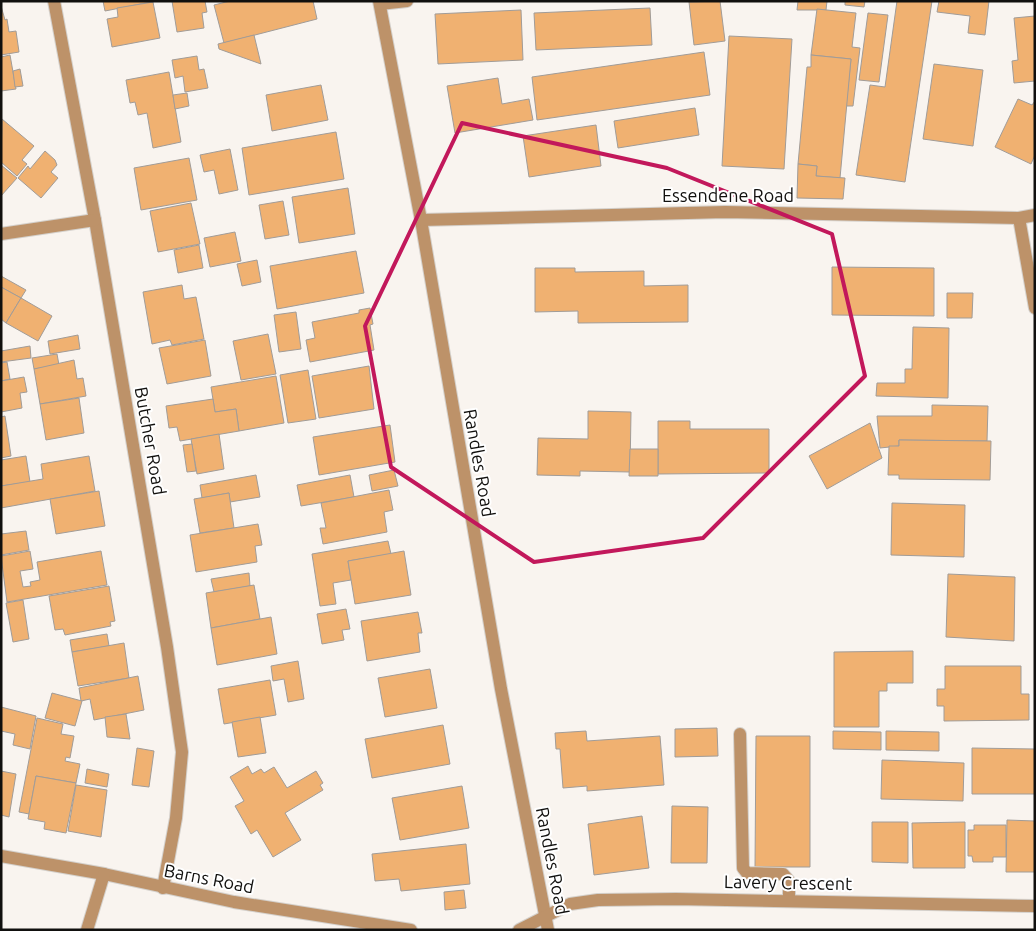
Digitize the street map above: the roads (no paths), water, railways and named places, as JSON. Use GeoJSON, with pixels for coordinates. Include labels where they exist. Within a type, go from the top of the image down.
{"type":"FeatureCollection","features":[{"type":"Feature","properties":{"kind":"street","name":"Butcher Road"},"geometry":{"type":"LineString","coordinates":[[54,1],[95,220],[167,647],[182,752],[176,818],[163,888]]}},
{"type":"Feature","properties":{"kind":"street"},"geometry":{"type":"LineString","coordinates":[[380,3],[407,1]]}},
{"type":"Feature","properties":{"kind":"street","name":"Randles Road"},"geometry":{"type":"LineString","coordinates":[[380,3],[421,220],[494,651],[546,924]]}},
{"type":"Feature","properties":{"kind":"street","name":"Essendene Road"},"geometry":{"type":"LineString","coordinates":[[421,220],[726,212],[1020,218],[1035,215]]}},
{"type":"Feature","properties":{"kind":"street"},"geometry":{"type":"LineString","coordinates":[[1020,218],[1035,308]]}},
{"type":"Feature","properties":{"kind":"street"},"geometry":{"type":"LineString","coordinates":[[1,234],[95,220]]}},
{"type":"Feature","properties":{"kind":"street"},"geometry":{"type":"LineString","coordinates":[[740,734],[743,868],[747,873],[782,874],[789,881],[790,901]]}},
{"type":"Feature","properties":{"kind":"street","name":"Barns Road"},"geometry":{"type":"LineString","coordinates":[[1,856],[104,874],[234,902],[411,930]]}},
{"type":"Feature","properties":{"kind":"street"},"geometry":{"type":"LineString","coordinates":[[87,930],[104,874]]}},
{"type":"Feature","properties":{"kind":"street","name":"Lavery Crescent"},"geometry":{"type":"LineString","coordinates":[[546,924],[570,904],[598,900],[790,901],[1035,906]]}},
{"type":"Feature","properties":{"kind":"street"},"geometry":{"type":"LineString","coordinates":[[520,930],[546,924]]}}]}
